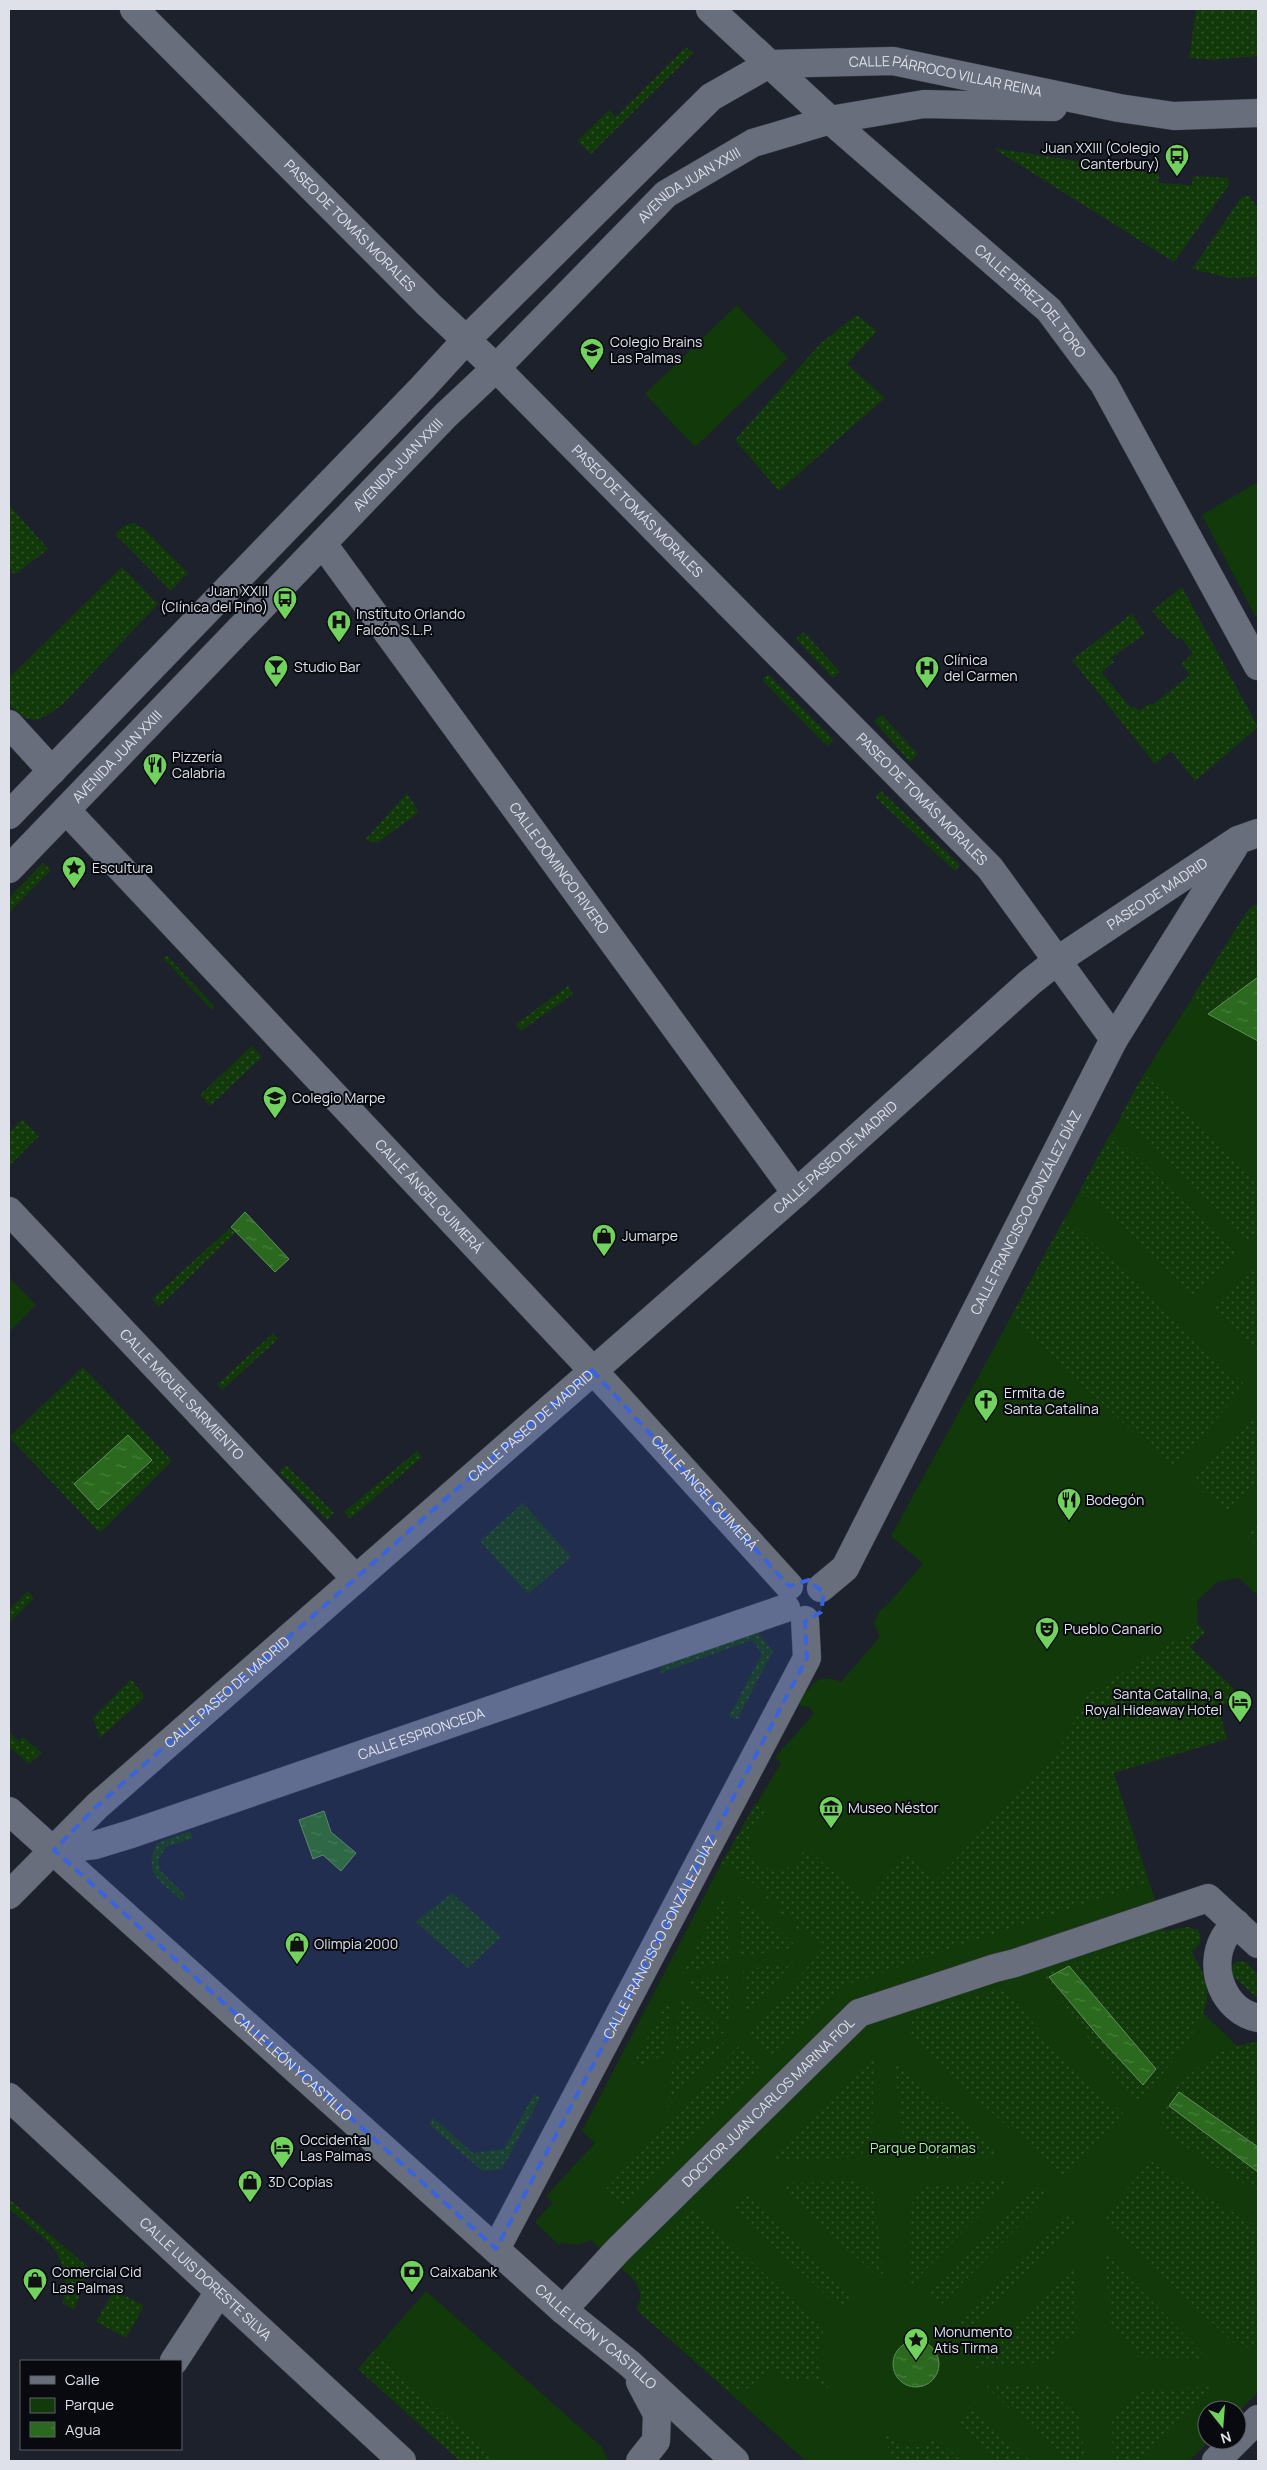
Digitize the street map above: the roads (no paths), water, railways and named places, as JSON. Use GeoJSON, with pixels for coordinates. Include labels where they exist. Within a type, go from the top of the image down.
{"type":"FeatureCollection","features":[{"type":"Feature","properties":{"kind":"street","name":"PASEO DE TOMÁS MORALES"},"geometry":{"type":"LineString","coordinates":[[134,9],[496,368],[990,868],[1114,1039]]}},
{"type":"Feature","properties":{"kind":"street","name":"CALLE PÉREZ DEL TORO"},"geometry":{"type":"LineString","coordinates":[[710,9],[830,120],[1049,310],[1104,384],[1258,666]]}},
{"type":"Feature","properties":{"kind":"street","name":"CALLE PÁRROCO VILLAR REINA"},"geometry":{"type":"LineString","coordinates":[[769,64],[893,61],[1119,108],[1174,116],[1258,113]]}},
{"type":"Feature","properties":{"kind":"street"},"geometry":{"type":"LineString","coordinates":[[9,815],[466,340],[711,97],[769,64]]}},
{"type":"Feature","properties":{"kind":"street","name":"CALLE PÁRROCO VILLAR REINA"},"geometry":{"type":"LineString","coordinates":[[830,120],[924,104],[1119,108]]}},
{"type":"Feature","properties":{"kind":"street","name":"AVENIDA JUAN XXIII"},"geometry":{"type":"LineString","coordinates":[[9,869],[446,415],[496,368],[666,194],[753,143],[830,120]]}},
{"type":"Feature","properties":{"kind":"street","name":"CALLE DOMINGO RIVERO"},"geometry":{"type":"LineString","coordinates":[[323,544],[796,1193]]}},
{"type":"Feature","properties":{"kind":"street"},"geometry":{"type":"LineString","coordinates":[[9,724],[52,771]]}},
{"type":"Feature","properties":{"kind":"street","name":"CALLE ÁNGEL GUIMERÁ"},"geometry":{"type":"LineString","coordinates":[[66,810],[592,1370],[793,1605]]}},
{"type":"Feature","properties":{"kind":"street","name":"PASEO DE MADRID"},"geometry":{"type":"LineString","coordinates":[[1058,960],[1248,836]]}},
{"type":"Feature","properties":{"kind":"street","name":"CALLE FRANCISCO GONZÁLEZ DÍAZ"},"geometry":{"type":"LineString","coordinates":[[821,1588],[845,1568],[1114,1039],[1248,836]]}},
{"type":"Feature","properties":{"kind":"street","name":"CALLE PASEO DE MADRID"},"geometry":{"type":"LineString","coordinates":[[9,1895],[98,1806],[592,1370],[796,1193],[1022,990],[1058,960]]}},
{"type":"Feature","properties":{"kind":"street","name":"CALLE MIGUEL SARMIENTO"},"geometry":{"type":"LineString","coordinates":[[9,1211],[356,1579]]}},
{"type":"Feature","properties":{"kind":"street"},"geometry":{"type":"LineString","coordinates":[[802,1580],[816,1583],[821,1588],[825,1600],[821,1612],[793,1605],[802,1580]]}},
{"type":"Feature","properties":{"kind":"street","name":"CALLE FRANCISCO GONZÁLEZ DÍAZ"},"geometry":{"type":"LineString","coordinates":[[496,2249],[807,1658],[793,1605]]}},
{"type":"Feature","properties":{"kind":"street","name":"CALLE ESPRONCEDA"},"geometry":{"type":"LineString","coordinates":[[54,1850],[95,1845],[131,1834],[793,1605]]}},
{"type":"Feature","properties":{"kind":"street","name":"CALLE LEÓN Y CASTILLO"},"geometry":{"type":"LineString","coordinates":[[9,1811],[563,2310],[630,2364],[735,2461]]}},
{"type":"Feature","properties":{"kind":"street","name":"DOCTOR JUAN CARLOS MARINA FIOL"},"geometry":{"type":"LineString","coordinates":[[563,2310],[617,2251],[859,2013],[1208,1898],[1258,1944]]}},
{"type":"Feature","properties":{"kind":"street"},"geometry":{"type":"LineString","coordinates":[[1236,1923],[1224,1938],[1218,1955],[1217,1974],[1223,1992],[1234,2006],[1250,2016],[1258,2018]]}},
{"type":"Feature","properties":{"kind":"street","name":"CALLE LUIS DORESTE SILVA"},"geometry":{"type":"LineString","coordinates":[[9,2097],[402,2461]]}},
{"type":"Feature","properties":{"kind":"street"},"geometry":{"type":"LineString","coordinates":[[175,2360],[219,2292]]}},
{"type":"Feature","properties":{"kind":"street"},"geometry":{"type":"LineString","coordinates":[[630,2364],[656,2414],[656,2440],[640,2461]]}},
{"type":"Feature","properties":{"kind":"street"},"geometry":{"type":"LineString","coordinates":[[1216,2461],[1258,2419]]}},
{"type":"Feature","properties":{"kind":"water"},"geometry":{"type":"Polygon","coordinates":[[[1258,977],[1258,1041],[1208,1014],[1258,977]]]}},
{"type":"Feature","properties":{"kind":"water"},"geometry":{"type":"Polygon","coordinates":[[[245,1212],[289,1259],[275,1272],[231,1227],[245,1212]]]}},
{"type":"Feature","properties":{"kind":"water"},"geometry":{"type":"Polygon","coordinates":[[[128,1435],[152,1460],[98,1510],[74,1484],[128,1435]]]}},
{"type":"Feature","properties":{"kind":"water"},"geometry":{"type":"Polygon","coordinates":[[[324,1811],[331,1832],[356,1853],[341,1871],[323,1855],[313,1859],[299,1820],[324,1811]]]}},
{"type":"Feature","properties":{"kind":"water"},"geometry":{"type":"Polygon","coordinates":[[[1069,1966],[1156,2069],[1143,2085],[1100,2038],[1049,1977],[1069,1966]]]}},
{"type":"Feature","properties":{"kind":"water"},"geometry":{"type":"Polygon","coordinates":[[[1179,2092],[1258,2147],[1258,2172],[1169,2106],[1179,2092]]]}},
{"type":"Feature","properties":{"kind":"water"},"geometry":{"type":"Polygon","coordinates":[[[916,2341],[929,2345],[935,2351],[939,2364],[935,2377],[929,2383],[916,2387],[903,2383],[897,2377],[893,2364],[897,2351],[903,2345],[916,2341]]]}},
{"type":"Feature","properties":{"kind":"place","name":"Juan XXIII (Colegio Canterbury)"},"geometry":{"type":"Point","coordinates":[1177,177]}},
{"type":"Feature","properties":{"kind":"place","name":"Colegio Brains Las Palmas"},"geometry":{"type":"Point","coordinates":[592,371]}},
{"type":"Feature","properties":{"kind":"place","name":"Juan XXIII (Clínica del Pino)"},"geometry":{"type":"Point","coordinates":[285,620]}},
{"type":"Feature","properties":{"kind":"place","name":"Instituto Orlando Falcón S.L.P."},"geometry":{"type":"Point","coordinates":[339,643]}},
{"type":"Feature","properties":{"kind":"place","name":"Studio Bar"},"geometry":{"type":"Point","coordinates":[276,688]}},
{"type":"Feature","properties":{"kind":"place","name":"Clínica del Carmen"},"geometry":{"type":"Point","coordinates":[927,689]}},
{"type":"Feature","properties":{"kind":"place","name":"Pizzería Calabria"},"geometry":{"type":"Point","coordinates":[155,786]}},
{"type":"Feature","properties":{"kind":"place","name":"Escultura"},"geometry":{"type":"Point","coordinates":[74,889]}},
{"type":"Feature","properties":{"kind":"place","name":"Colegio Marpe"},"geometry":{"type":"Point","coordinates":[275,1119]}},
{"type":"Feature","properties":{"kind":"place","name":"Jumarpe"},"geometry":{"type":"Point","coordinates":[604,1257]}},
{"type":"Feature","properties":{"kind":"place","name":"Ermita de Santa Catalina"},"geometry":{"type":"Point","coordinates":[986,1422]}},
{"type":"Feature","properties":{"kind":"place","name":"Bodegón"},"geometry":{"type":"Point","coordinates":[1069,1521]}},
{"type":"Feature","properties":{"kind":"place","name":"Pueblo Canario"},"geometry":{"type":"Point","coordinates":[1047,1650]}},
{"type":"Feature","properties":{"kind":"place","name":"Santa Catalina, a Royal Hideaway Hotel"},"geometry":{"type":"Point","coordinates":[1240,1723]}},
{"type":"Feature","properties":{"kind":"place","name":"Museo Néstor"},"geometry":{"type":"Point","coordinates":[831,1829]}},
{"type":"Feature","properties":{"kind":"place","name":"Olimpia 2000"},"geometry":{"type":"Point","coordinates":[297,1965]}},
{"type":"Feature","properties":{"kind":"place","name":"Occidental Las Palmas"},"geometry":{"type":"Point","coordinates":[282,2169]}},
{"type":"Feature","properties":{"kind":"place","name":"3D Copias"},"geometry":{"type":"Point","coordinates":[250,2203]}},
{"type":"Feature","properties":{"kind":"place","name":"Caixabank"},"geometry":{"type":"Point","coordinates":[412,2293]}},
{"type":"Feature","properties":{"kind":"place","name":"Comercial Cid Las Palmas"},"geometry":{"type":"Point","coordinates":[35,2301]}},
{"type":"Feature","properties":{"kind":"place","name":"Monumento Atis Tirma"},"geometry":{"type":"Point","coordinates":[916,2361]}},
{"type":"Feature","properties":{"kind":"park label","name":"Parque Doramas"},"geometry":{"type":"Point","coordinates":[923,2148]}}]}
